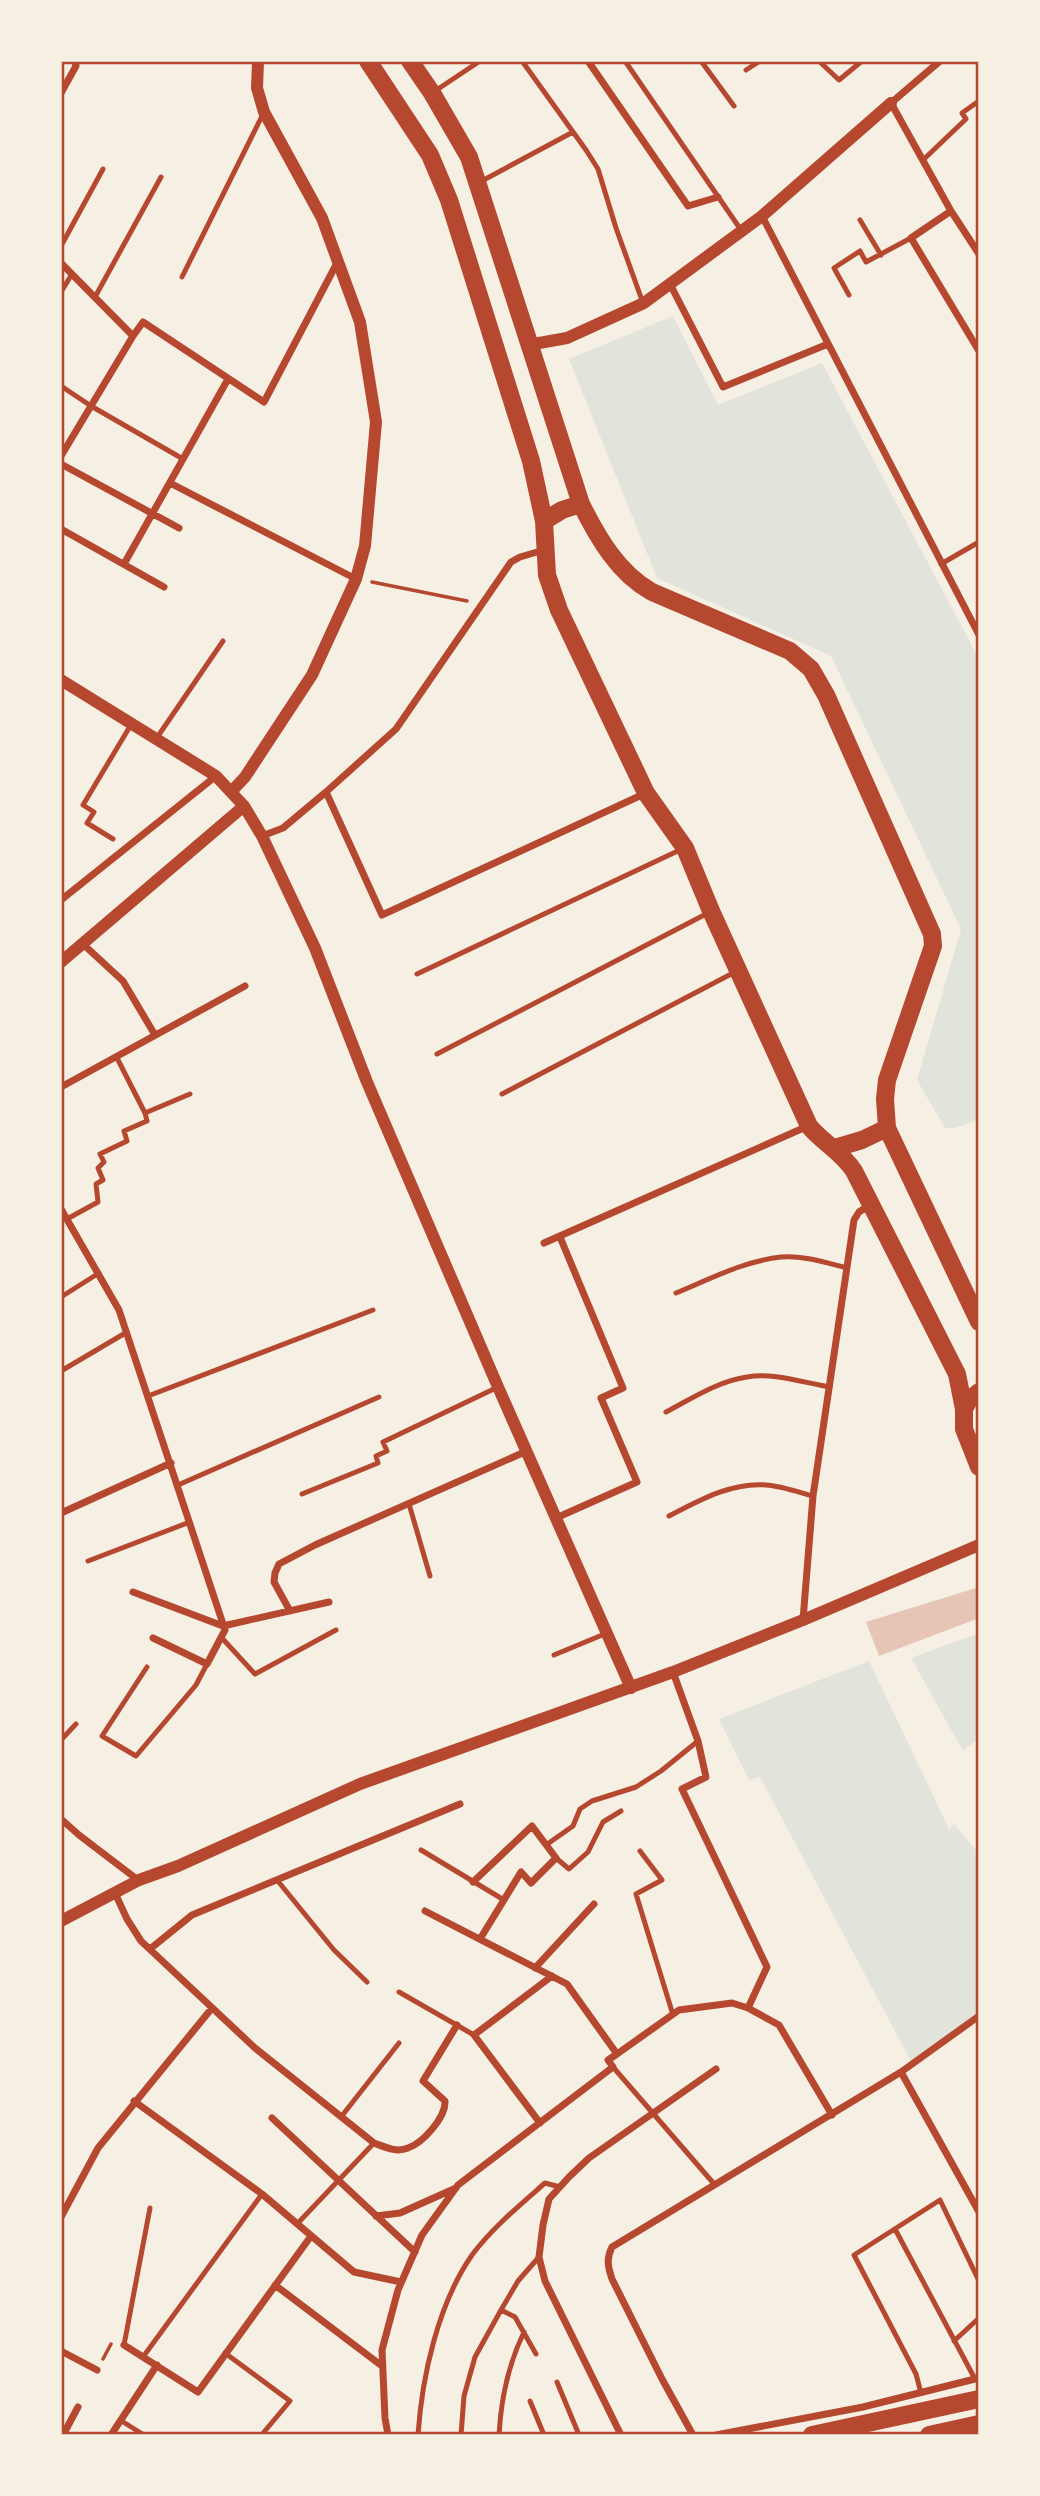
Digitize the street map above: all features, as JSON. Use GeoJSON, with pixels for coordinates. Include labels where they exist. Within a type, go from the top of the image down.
{"type":"FeatureCollection","features":[{"type":"Feature","properties":{"kind":"main road"},"geometry":{"type":"LineString","coordinates":[[368,61],[430,155],[442,180],[522,427],[544,521],[547,575],[559,610],[646,793],[685,848],[809,1126],[835,1148],[854,1171],[957,1374],[964,1409],[964,1429],[979,1467]]}},
{"type":"Feature","properties":{"kind":"main road"},"geometry":{"type":"LineString","coordinates":[[410,61],[432,93],[469,158],[580,504],[604,544],[624,571],[637,583],[709,618],[790,651],[811,669],[822,687],[932,934],[933,946],[887,1080],[887,1128],[979,1322]]}},
{"type":"Feature","properties":{"kind":"main road"},"geometry":{"type":"LineString","coordinates":[[544,521],[562,510],[580,504]]}},
{"type":"Feature","properties":{"kind":"main road"},"geometry":{"type":"LineString","coordinates":[[835,1148],[862,1140],[887,1128]]}},
{"type":"Feature","properties":{"kind":"main road"},"geometry":{"type":"LineString","coordinates":[[964,1409],[969,1400],[979,1392]]}},
{"type":"Feature","properties":{"kind":"main road"},"geometry":{"type":"LineString","coordinates":[[812,2435],[979,2399]]}},
{"type":"Feature","properties":{"kind":"main road"},"geometry":{"type":"LineString","coordinates":[[929,2435],[979,2424]]}},
{"type":"Feature","properties":{"kind":"street"},"geometry":{"type":"LineString","coordinates":[[61,93],[76,66],[75,61]]}},
{"type":"Feature","properties":{"kind":"street"},"geometry":{"type":"LineString","coordinates":[[231,792],[245,777],[312,675],[356,579],[365,547],[376,422],[360,323],[322,218],[264,112],[257,88],[258,61]]}},
{"type":"Feature","properties":{"kind":"street"},"geometry":{"type":"LineString","coordinates":[[588,61],[688,206],[718,197]]}},
{"type":"Feature","properties":{"kind":"street"},"geometry":{"type":"LineString","coordinates":[[528,345],[567,338],[644,303],[762,216],[935,63]]}},
{"type":"Feature","properties":{"kind":"street"},"geometry":{"type":"LineString","coordinates":[[891,103],[951,211],[979,254]]}},
{"type":"Feature","properties":{"kind":"street"},"geometry":{"type":"LineString","coordinates":[[951,211],[911,238],[979,351]]}},
{"type":"Feature","properties":{"kind":"street"},"geometry":{"type":"LineString","coordinates":[[762,216],[979,635]]}},
{"type":"Feature","properties":{"kind":"street"},"geometry":{"type":"LineString","coordinates":[[61,456],[143,321],[264,402],[339,260]]}},
{"type":"Feature","properties":{"kind":"street"},"geometry":{"type":"LineString","coordinates":[[61,263],[134,336]]}},
{"type":"Feature","properties":{"kind":"street"},"geometry":{"type":"LineString","coordinates":[[670,284],[723,387],[828,344]]}},
{"type":"Feature","properties":{"kind":"street"},"geometry":{"type":"LineString","coordinates":[[124,564],[229,379]]}},
{"type":"Feature","properties":{"kind":"street"},"geometry":{"type":"LineString","coordinates":[[61,464],[178,528]]}},
{"type":"Feature","properties":{"kind":"street"},"geometry":{"type":"LineString","coordinates":[[170,483],[356,579]]}},
{"type":"Feature","properties":{"kind":"street"},"geometry":{"type":"LineString","coordinates":[[61,529],[164,587]]}},
{"type":"Feature","properties":{"kind":"street"},"geometry":{"type":"LineString","coordinates":[[262,836],[283,828],[402,722],[511,562],[545,550]]}},
{"type":"Feature","properties":{"kind":"street"},"geometry":{"type":"LineString","coordinates":[[61,680],[216,776],[244,806],[262,836],[315,948],[367,1082],[631,1688]]}},
{"type":"Feature","properties":{"kind":"street"},"geometry":{"type":"LineString","coordinates":[[61,900],[216,776]]}},
{"type":"Feature","properties":{"kind":"street"},"geometry":{"type":"LineString","coordinates":[[326,792],[382,915],[646,793]]}},
{"type":"Feature","properties":{"kind":"street"},"geometry":{"type":"LineString","coordinates":[[61,962],[244,806]]}},
{"type":"Feature","properties":{"kind":"street"},"geometry":{"type":"LineString","coordinates":[[84,945],[123,981],[155,1035]]}},
{"type":"Feature","properties":{"kind":"street"},"geometry":{"type":"LineString","coordinates":[[61,1087],[245,986]]}},
{"type":"Feature","properties":{"kind":"street"},"geometry":{"type":"LineString","coordinates":[[544,1243],[809,1126]]}},
{"type":"Feature","properties":{"kind":"street"},"geometry":{"type":"LineString","coordinates":[[803,1620],[813,1496],[854,1220],[859,1212],[872,1203]]}},
{"type":"Feature","properties":{"kind":"street"},"geometry":{"type":"LineString","coordinates":[[61,1209],[64,1221],[99,1273],[119,1310],[225,1630],[207,1664],[153,1638]]}},
{"type":"Feature","properties":{"kind":"street"},"geometry":{"type":"LineString","coordinates":[[556,1518],[637,1482],[601,1398],[622,1388],[560,1237]]}},
{"type":"Feature","properties":{"kind":"street"},"geometry":{"type":"LineString","coordinates":[[290,1611],[274,1582],[279,1564],[315,1545],[527,1451]]}},
{"type":"Feature","properties":{"kind":"street"},"geometry":{"type":"LineString","coordinates":[[61,1513],[171,1463]]}},
{"type":"Feature","properties":{"kind":"street"},"geometry":{"type":"LineString","coordinates":[[61,1922],[139,1880],[178,1866],[360,1784],[673,1672],[979,1545]]}},
{"type":"Feature","properties":{"kind":"street"},"geometry":{"type":"LineString","coordinates":[[133,1592],[223,1626],[329,1602]]}},
{"type":"Feature","properties":{"kind":"street"},"geometry":{"type":"LineString","coordinates":[[673,1672],[698,1741],[706,1777],[682,1789],[767,1967],[748,2008]]}},
{"type":"Feature","properties":{"kind":"street"},"geometry":{"type":"LineString","coordinates":[[150,1949],[192,1915],[460,1804]]}},
{"type":"Feature","properties":{"kind":"street"},"geometry":{"type":"LineString","coordinates":[[61,1819],[139,1880]]}},
{"type":"Feature","properties":{"kind":"street"},"geometry":{"type":"LineString","coordinates":[[473,1881],[532,1826],[556,1858],[530,1883],[521,1872],[480,1939]]}},
{"type":"Feature","properties":{"kind":"street"},"geometry":{"type":"LineString","coordinates":[[115,1893],[141,1941],[212,2008],[255,2048],[341,2117],[374,2143],[391,2150],[408,2148],[425,2135],[445,2109],[444,2101],[423,2081],[457,2025]]}},
{"type":"Feature","properties":{"kind":"street"},"geometry":{"type":"LineString","coordinates":[[535,1968],[594,1904]]}},
{"type":"Feature","properties":{"kind":"street"},"geometry":{"type":"LineString","coordinates":[[425,1911],[567,1984],[617,2054]]}},
{"type":"Feature","properties":{"kind":"street"},"geometry":{"type":"LineString","coordinates":[[540,2123],[474,2035],[552,1976]]}},
{"type":"Feature","properties":{"kind":"street"},"geometry":{"type":"LineString","coordinates":[[376,2216],[400,2213],[456,2188],[613,2067],[608,2060],[679,2010],[732,2003],[748,2008],[779,2025],[832,2115]]}},
{"type":"Feature","properties":{"kind":"street"},"geometry":{"type":"LineString","coordinates":[[61,2217],[98,2148],[212,2008]]}},
{"type":"Feature","properties":{"kind":"street"},"geometry":{"type":"LineString","coordinates":[[693,2435],[612,2279],[607,2266],[607,2256],[612,2247],[901,2072],[979,2016]]}},
{"type":"Feature","properties":{"kind":"street"},"geometry":{"type":"LineString","coordinates":[[621,2435],[545,2281],[539,2257],[543,2225],[550,2199],[589,2158],[716,2069]]}},
{"type":"Feature","properties":{"kind":"street"},"geometry":{"type":"LineString","coordinates":[[901,2072],[979,2212]]}},
{"type":"Feature","properties":{"kind":"street"},"geometry":{"type":"LineString","coordinates":[[134,2101],[262,2194],[354,2272],[401,2282]]}},
{"type":"Feature","properties":{"kind":"street"},"geometry":{"type":"LineString","coordinates":[[272,2118],[415,2252]]}},
{"type":"Feature","properties":{"kind":"street"},"geometry":{"type":"LineString","coordinates":[[388,2435],[382,2350],[401,2282],[422,2235],[456,2188]]}},
{"type":"Feature","properties":{"kind":"street"},"geometry":{"type":"LineString","coordinates":[[124,2345],[198,2392],[311,2236]]}},
{"type":"Feature","properties":{"kind":"street"},"geometry":{"type":"LineString","coordinates":[[275,2285],[382,2367]]}},
{"type":"Feature","properties":{"kind":"street"},"geometry":{"type":"LineString","coordinates":[[61,2351],[97,2370]]}},
{"type":"Feature","properties":{"kind":"street"},"geometry":{"type":"LineString","coordinates":[[111,2435],[156,2365]]}},
{"type":"Feature","properties":{"kind":"street"},"geometry":{"type":"LineString","coordinates":[[716,2435],[863,2407],[977,2379]]}},
{"type":"Feature","properties":{"kind":"street"},"geometry":{"type":"LineString","coordinates":[[63,2435],[78,2407]]}},
{"type":"Feature","properties":{"kind":"street"},"geometry":{"type":"LineString","coordinates":[[970,2435],[979,2433]]}},
{"type":"Feature","properties":{"kind":"lane"},"geometry":{"type":"LineString","coordinates":[[432,93],[480,61]]}},
{"type":"Feature","properties":{"kind":"lane"},"geometry":{"type":"LineString","coordinates":[[522,61],[598,169],[615,228],[644,303]]}},
{"type":"Feature","properties":{"kind":"lane"},"geometry":{"type":"LineString","coordinates":[[625,61],[741,230]]}},
{"type":"Feature","properties":{"kind":"lane"},"geometry":{"type":"LineString","coordinates":[[701,61],[734,106]]}},
{"type":"Feature","properties":{"kind":"lane"},"geometry":{"type":"LineString","coordinates":[[746,70],[760,61]]}},
{"type":"Feature","properties":{"kind":"lane"},"geometry":{"type":"LineString","coordinates":[[819,61],[839,80],[862,61]]}},
{"type":"Feature","properties":{"kind":"lane"},"geometry":{"type":"LineString","coordinates":[[61,74],[69,79]]}},
{"type":"Feature","properties":{"kind":"lane"},"geometry":{"type":"LineString","coordinates":[[923,160],[966,119],[962,113],[976,103]]}},
{"type":"Feature","properties":{"kind":"lane"},"geometry":{"type":"LineString","coordinates":[[183,276],[264,112]]}},
{"type":"Feature","properties":{"kind":"lane"},"geometry":{"type":"LineString","coordinates":[[478,183],[573,132]]}},
{"type":"Feature","properties":{"kind":"lane"},"geometry":{"type":"LineString","coordinates":[[61,246],[103,169]]}},
{"type":"Feature","properties":{"kind":"lane"},"geometry":{"type":"LineString","coordinates":[[95,297],[161,177]]}},
{"type":"Feature","properties":{"kind":"lane"},"geometry":{"type":"LineString","coordinates":[[860,220],[881,255]]}},
{"type":"Feature","properties":{"kind":"lane"},"geometry":{"type":"LineString","coordinates":[[849,295],[834,268],[860,251],[866,262],[911,238]]}},
{"type":"Feature","properties":{"kind":"lane"},"geometry":{"type":"LineString","coordinates":[[61,292],[72,274]]}},
{"type":"Feature","properties":{"kind":"lane"},"geometry":{"type":"LineString","coordinates":[[61,386],[183,459]]}},
{"type":"Feature","properties":{"kind":"lane"},"geometry":{"type":"LineString","coordinates":[[941,564],[979,542]]}},
{"type":"Feature","properties":{"kind":"lane"},"geometry":{"type":"LineString","coordinates":[[156,739],[223,641]]}},
{"type":"Feature","properties":{"kind":"lane"},"geometry":{"type":"LineString","coordinates":[[113,839],[87,823],[94,812],[83,805],[132,723]]}},
{"type":"Feature","properties":{"kind":"lane"},"geometry":{"type":"LineString","coordinates":[[417,974],[685,848]]}},
{"type":"Feature","properties":{"kind":"lane"},"geometry":{"type":"LineString","coordinates":[[437,1054],[711,911]]}},
{"type":"Feature","properties":{"kind":"lane"},"geometry":{"type":"LineString","coordinates":[[502,1094],[738,971]]}},
{"type":"Feature","properties":{"kind":"lane"},"geometry":{"type":"LineString","coordinates":[[64,1221],[98,1202],[96,1184],[103,1180],[98,1168],[104,1163],[100,1154],[127,1141],[124,1131],[147,1121],[116,1056]]}},
{"type":"Feature","properties":{"kind":"lane"},"geometry":{"type":"LineString","coordinates":[[145,1113],[190,1094]]}},
{"type":"Feature","properties":{"kind":"lane"},"geometry":{"type":"LineString","coordinates":[[676,1293],[746,1264],[783,1257],[847,1268]]}},
{"type":"Feature","properties":{"kind":"lane"},"geometry":{"type":"LineString","coordinates":[[61,1297],[99,1273]]}},
{"type":"Feature","properties":{"kind":"lane"},"geometry":{"type":"LineString","coordinates":[[148,1396],[373,1310]]}},
{"type":"Feature","properties":{"kind":"lane"},"geometry":{"type":"LineString","coordinates":[[61,1371],[127,1332]]}},
{"type":"Feature","properties":{"kind":"lane"},"geometry":{"type":"LineString","coordinates":[[666,1412],[718,1385],[748,1376],[773,1377],[830,1387]]}},
{"type":"Feature","properties":{"kind":"lane"},"geometry":{"type":"LineString","coordinates":[[302,1494],[378,1463],[376,1456],[387,1451],[383,1443],[498,1387]]}},
{"type":"Feature","properties":{"kind":"lane"},"geometry":{"type":"LineString","coordinates":[[178,1485],[379,1397]]}},
{"type":"Feature","properties":{"kind":"lane"},"geometry":{"type":"LineString","coordinates":[[669,1516],[702,1499],[742,1485],[767,1485],[813,1496]]}},
{"type":"Feature","properties":{"kind":"lane"},"geometry":{"type":"LineString","coordinates":[[409,1504],[430,1576]]}},
{"type":"Feature","properties":{"kind":"lane"},"geometry":{"type":"LineString","coordinates":[[88,1561],[190,1522]]}},
{"type":"Feature","properties":{"kind":"lane"},"geometry":{"type":"LineString","coordinates":[[221,1637],[255,1674],[336,1630]]}},
{"type":"Feature","properties":{"kind":"lane"},"geometry":{"type":"LineString","coordinates":[[554,1655],[607,1633]]}},
{"type":"Feature","properties":{"kind":"lane"},"geometry":{"type":"LineString","coordinates":[[147,1667],[102,1736],[136,1756],[196,1685],[207,1664]]}},
{"type":"Feature","properties":{"kind":"lane"},"geometry":{"type":"LineString","coordinates":[[61,1740],[76,1724]]}},
{"type":"Feature","properties":{"kind":"lane"},"geometry":{"type":"LineString","coordinates":[[546,1845],[573,1826],[580,1808],[592,1801],[636,1787],[698,1741]]}},
{"type":"Feature","properties":{"kind":"lane"},"geometry":{"type":"LineString","coordinates":[[556,1858],[569,1869],[588,1852],[603,1822],[621,1811]]}},
{"type":"Feature","properties":{"kind":"lane"},"geometry":{"type":"LineString","coordinates":[[421,1850],[504,1900]]}},
{"type":"Feature","properties":{"kind":"lane"},"geometry":{"type":"LineString","coordinates":[[640,1851],[662,1880],[636,1894],[673,2015]]}},
{"type":"Feature","properties":{"kind":"lane"},"geometry":{"type":"LineString","coordinates":[[277,1880],[334,1950],[367,1982]]}},
{"type":"Feature","properties":{"kind":"lane"},"geometry":{"type":"LineString","coordinates":[[399,1992],[474,2035]]}},
{"type":"Feature","properties":{"kind":"lane"},"geometry":{"type":"LineString","coordinates":[[341,2117],[399,2043]]}},
{"type":"Feature","properties":{"kind":"lane"},"geometry":{"type":"LineString","coordinates":[[613,2067],[715,2185]]}},
{"type":"Feature","properties":{"kind":"lane"},"geometry":{"type":"LineString","coordinates":[[297,2224],[374,2143]]}},
{"type":"Feature","properties":{"kind":"lane"},"geometry":{"type":"LineString","coordinates":[[418,2435],[424,2379],[432,2348],[445,2307],[472,2256],[510,2214],[545,2183],[561,2187]]}},
{"type":"Feature","properties":{"kind":"lane"},"geometry":{"type":"LineString","coordinates":[[143,2357],[262,2194]]}},
{"type":"Feature","properties":{"kind":"lane"},"geometry":{"type":"LineString","coordinates":[[921,2393],[916,2374],[854,2255],[940,2200],[979,2281]]}},
{"type":"Feature","properties":{"kind":"lane"},"geometry":{"type":"LineString","coordinates":[[124,2345],[150,2208]]}},
{"type":"Feature","properties":{"kind":"lane"},"geometry":{"type":"LineString","coordinates":[[895,2229],[977,2379]]}},
{"type":"Feature","properties":{"kind":"lane"},"geometry":{"type":"LineString","coordinates":[[461,2435],[464,2396],[475,2357],[523,2274],[539,2257]]}},
{"type":"Feature","properties":{"kind":"lane"},"geometry":{"type":"LineString","coordinates":[[501,2310],[515,2317],[536,2354]]}},
{"type":"Feature","properties":{"kind":"lane"},"geometry":{"type":"LineString","coordinates":[[954,2341],[979,2318]]}},
{"type":"Feature","properties":{"kind":"lane"},"geometry":{"type":"LineString","coordinates":[[499,2435],[505,2382],[524,2332]]}},
{"type":"Feature","properties":{"kind":"lane"},"geometry":{"type":"LineString","coordinates":[[225,2353],[290,2400],[264,2432]]}},
{"type":"Feature","properties":{"kind":"lane"},"geometry":{"type":"LineString","coordinates":[[557,2382],[579,2435]]}},
{"type":"Feature","properties":{"kind":"lane"},"geometry":{"type":"LineString","coordinates":[[530,2401],[544,2435]]}},
{"type":"Feature","properties":{"kind":"lane"},"geometry":{"type":"LineString","coordinates":[[119,2420],[144,2435]]}},
{"type":"Feature","properties":{"kind":"path"},"geometry":{"type":"LineString","coordinates":[[356,579],[483,604]]}},
{"type":"Feature","properties":{"kind":"path"},"geometry":{"type":"LineString","coordinates":[[97,2370],[111,2344],[124,2345]]}},
{"type":"Feature","properties":{"kind":"shaded area"},"geometry":{"type":"Polygon","coordinates":[[[673,316],[718,405],[822,363],[979,659],[979,1118],[963,1126],[945,1128],[917,1080],[961,929],[831,656],[657,578],[569,359],[673,316]]]}},
{"type":"Feature","properties":{"kind":"shaded area"},"geometry":{"type":"Polygon","coordinates":[[[979,1633],[979,1738],[963,1751],[911,1658],[979,1633]]]}},
{"type":"Feature","properties":{"kind":"shaded area"},"geometry":{"type":"Polygon","coordinates":[[[869,1661],[949,1829],[954,1824],[979,1854],[979,2016],[913,2065],[760,1777],[749,1780],[719,1719],[869,1661]]]}},
{"type":"Feature","properties":{"kind":"building"},"geometry":{"type":"Polygon","coordinates":[[[979,1587],[979,1618],[879,1656],[866,1622],[979,1587]]]}}]}
